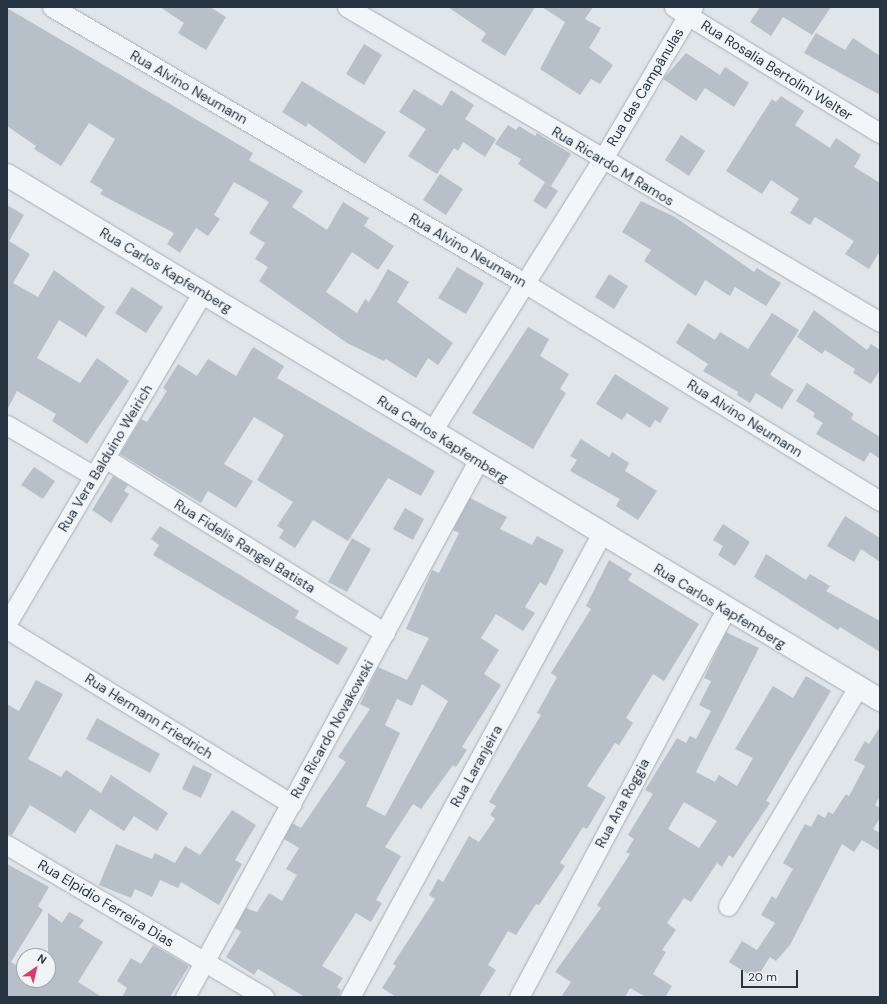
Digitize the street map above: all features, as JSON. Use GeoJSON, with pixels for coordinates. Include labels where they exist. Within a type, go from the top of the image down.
{"type":"FeatureCollection","features":[{"type":"Feature","properties":{"kind":"street","name":"Rua Alvino Neumann"},"geometry":{"type":"LineString","coordinates":[[52,7],[526,284],[880,501]]}},
{"type":"Feature","properties":{"kind":"street","name":"Rua Ricardo M Ramos"},"geometry":{"type":"LineString","coordinates":[[347,7],[602,160],[880,322]]}},
{"type":"Feature","properties":{"kind":"street","name":"Rua das Campânulas"},"geometry":{"type":"LineString","coordinates":[[432,432],[526,284],[602,160],[685,10]]}},
{"type":"Feature","properties":{"kind":"street","name":"Rua Rosalia Bertolini Welter"},"geometry":{"type":"LineString","coordinates":[[685,10],[880,133]]}},
{"type":"Feature","properties":{"kind":"street","name":"Rua Carlos Kapfemberg"},"geometry":{"type":"LineString","coordinates":[[7,176],[203,292],[601,535],[880,700]]}},
{"type":"Feature","properties":{"kind":"street","name":"Rua Vera Balduino Weirich"},"geometry":{"type":"LineString","coordinates":[[7,623],[203,292]]}},
{"type":"Feature","properties":{"kind":"street"},"geometry":{"type":"LineString","coordinates":[[7,425],[94,476]]}},
{"type":"Feature","properties":{"kind":"street","name":"Rua Fidelis Rangel Batista"},"geometry":{"type":"LineString","coordinates":[[105,458],[385,633]]}},
{"type":"Feature","properties":{"kind":"street","name":"Rua Ricardo Novakowski"},"geometry":{"type":"LineString","coordinates":[[185,997],[385,633],[478,460]]}},
{"type":"Feature","properties":{"kind":"street","name":"Rua Laranjeira"},"geometry":{"type":"LineString","coordinates":[[350,997],[601,535]]}},
{"type":"Feature","properties":{"kind":"street","name":"Rua Ana Roggia"},"geometry":{"type":"LineString","coordinates":[[518,997],[726,609]]}},
{"type":"Feature","properties":{"kind":"street","name":"Rua Hermann Friedrich"},"geometry":{"type":"LineString","coordinates":[[7,629],[291,804]]}},
{"type":"Feature","properties":{"kind":"street"},"geometry":{"type":"LineString","coordinates":[[728,906],[858,687]]}},
{"type":"Feature","properties":{"kind":"street","name":"Rua Elpidio Ferreira Dias"},"geometry":{"type":"LineString","coordinates":[[7,845],[264,997]]}},
{"type":"Feature","properties":{"kind":"building"},"geometry":{"type":"Polygon","coordinates":[[[160,7],[210,7],[226,17],[206,50],[178,33],[184,23],[160,7]]]}},
{"type":"Feature","properties":{"kind":"building"},"geometry":{"type":"Polygon","coordinates":[[[448,7],[535,7],[505,56],[481,41],[486,33],[448,7]]]}},
{"type":"Feature","properties":{"kind":"building"},"geometry":{"type":"Polygon","coordinates":[[[542,7],[593,7],[585,19],[601,28],[589,48],[613,65],[600,84],[591,79],[580,95],[540,69],[565,22],[542,7]]]}},
{"type":"Feature","properties":{"kind":"building"},"geometry":{"type":"Polygon","coordinates":[[[760,7],[831,7],[812,35],[783,17],[771,36],[750,22],[760,7]]]}},
{"type":"Feature","properties":{"kind":"building"},"geometry":{"type":"Polygon","coordinates":[[[7,8],[253,153],[249,160],[303,191],[292,207],[327,230],[343,202],[369,218],[364,226],[394,246],[378,270],[352,252],[326,292],[357,313],[365,299],[369,302],[388,269],[409,282],[397,302],[453,343],[438,365],[428,358],[416,378],[386,359],[384,361],[347,343],[259,281],[268,267],[255,259],[265,243],[249,233],[269,202],[234,182],[214,215],[220,219],[208,236],[196,228],[180,253],[167,244],[174,233],[100,194],[103,190],[90,182],[115,139],[89,123],[61,166],[34,149],[36,146],[7,126],[7,8]]]}},
{"type":"Feature","properties":{"kind":"building"},"geometry":{"type":"Polygon","coordinates":[[[816,33],[845,50],[853,38],[880,56],[880,95],[804,53],[816,33]]]}},
{"type":"Feature","properties":{"kind":"building"},"geometry":{"type":"Polygon","coordinates":[[[364,44],[382,55],[364,85],[346,74],[364,44]]]}},
{"type":"Feature","properties":{"kind":"building"},"geometry":{"type":"Polygon","coordinates":[[[686,53],[720,75],[725,67],[749,83],[734,107],[705,88],[696,101],[663,79],[686,53]]]}},
{"type":"Feature","properties":{"kind":"building"},"geometry":{"type":"Polygon","coordinates":[[[302,81],[386,132],[365,164],[308,123],[306,127],[282,112],[302,81]]]}},
{"type":"Feature","properties":{"kind":"building"},"geometry":{"type":"Polygon","coordinates":[[[414,89],[442,106],[451,90],[474,105],[465,119],[496,139],[485,157],[463,142],[458,151],[454,148],[437,174],[408,156],[426,129],[399,112],[414,89]]]}},
{"type":"Feature","properties":{"kind":"building"},"geometry":{"type":"Polygon","coordinates":[[[781,96],[804,111],[795,125],[830,148],[836,138],[861,155],[854,167],[880,183],[880,251],[869,269],[845,254],[854,241],[815,217],[810,225],[790,213],[799,199],[771,180],[762,194],[726,171],[772,99],[776,102],[781,96]]]}},
{"type":"Feature","properties":{"kind":"building"},"geometry":{"type":"Polygon","coordinates":[[[508,125],[516,130],[519,126],[535,136],[537,133],[571,154],[551,186],[518,164],[521,159],[495,144],[508,125]]]}},
{"type":"Feature","properties":{"kind":"building"},"geometry":{"type":"Polygon","coordinates":[[[681,135],[705,151],[689,176],[665,160],[681,135]]]}},
{"type":"Feature","properties":{"kind":"building"},"geometry":{"type":"Polygon","coordinates":[[[440,174],[463,189],[446,215],[423,200],[440,174]]]}},
{"type":"Feature","properties":{"kind":"building"},"geometry":{"type":"Polygon","coordinates":[[[545,182],[558,191],[546,209],[533,201],[545,182]]]}},
{"type":"Feature","properties":{"kind":"building"},"geometry":{"type":"Polygon","coordinates":[[[641,201],[675,217],[754,272],[757,268],[781,283],[766,306],[735,287],[730,296],[705,280],[696,296],[644,261],[651,250],[622,232],[641,201]]]}},
{"type":"Feature","properties":{"kind":"building"},"geometry":{"type":"Polygon","coordinates":[[[7,205],[24,215],[9,241],[30,254],[13,283],[38,297],[54,270],[105,307],[86,337],[59,320],[37,358],[80,383],[97,358],[129,381],[87,444],[52,421],[56,414],[17,391],[7,410],[7,205]]]}},
{"type":"Feature","properties":{"kind":"building"},"geometry":{"type":"Polygon","coordinates":[[[457,267],[484,283],[466,314],[438,298],[457,267]]]}},
{"type":"Feature","properties":{"kind":"building"},"geometry":{"type":"Polygon","coordinates":[[[609,274],[628,286],[614,309],[595,297],[609,274]]]}},
{"type":"Feature","properties":{"kind":"building"},"geometry":{"type":"Polygon","coordinates":[[[132,287],[163,307],[146,333],[115,313],[132,287]]]}},
{"type":"Feature","properties":{"kind":"building"},"geometry":{"type":"Polygon","coordinates":[[[814,310],[867,350],[871,344],[880,350],[880,370],[871,384],[853,373],[855,369],[825,350],[822,354],[797,337],[814,310]]]}},
{"type":"Feature","properties":{"kind":"building"},"geometry":{"type":"Polygon","coordinates":[[[772,313],[799,330],[770,375],[794,390],[782,409],[756,393],[750,403],[737,395],[738,392],[703,371],[708,364],[676,343],[688,323],[715,340],[720,332],[748,349],[772,313]]]}},
{"type":"Feature","properties":{"kind":"building"},"geometry":{"type":"Polygon","coordinates":[[[528,327],[549,339],[540,356],[569,374],[560,389],[566,393],[533,449],[472,413],[528,327]]]}},
{"type":"Feature","properties":{"kind":"building"},"geometry":{"type":"Polygon","coordinates":[[[253,347],[284,366],[277,378],[435,471],[421,496],[388,478],[348,541],[313,520],[295,548],[279,538],[284,530],[277,526],[293,502],[257,480],[284,435],[254,417],[224,464],[253,481],[236,508],[208,491],[201,503],[120,454],[141,419],[147,422],[167,391],[163,388],[178,364],[197,376],[208,359],[236,376],[253,347]]]}},
{"type":"Feature","properties":{"kind":"building"},"geometry":{"type":"Polygon","coordinates":[[[615,374],[669,408],[660,423],[655,420],[650,428],[627,413],[622,420],[596,404],[615,374]]]}},
{"type":"Feature","properties":{"kind":"building"},"geometry":{"type":"Polygon","coordinates":[[[807,383],[854,414],[851,419],[880,437],[880,459],[870,452],[864,462],[816,434],[823,423],[813,417],[815,413],[796,401],[807,383]]]}},
{"type":"Feature","properties":{"kind":"building"},"geometry":{"type":"Polygon","coordinates":[[[581,439],[609,457],[612,452],[629,463],[625,471],[657,491],[638,520],[616,506],[620,499],[570,471],[577,460],[570,456],[581,439]]]}},
{"type":"Feature","properties":{"kind":"building"},"geometry":{"type":"Polygon","coordinates":[[[34,467],[55,481],[43,499],[21,485],[34,467]]]}},
{"type":"Feature","properties":{"kind":"building"},"geometry":{"type":"Polygon","coordinates":[[[113,476],[128,485],[124,491],[129,494],[111,523],[92,510],[113,476]]]}},
{"type":"Feature","properties":{"kind":"building"},"geometry":{"type":"Polygon","coordinates":[[[470,498],[507,517],[500,529],[532,545],[537,536],[564,550],[546,586],[540,582],[525,607],[535,613],[523,631],[496,614],[481,638],[499,650],[484,674],[501,685],[462,747],[467,750],[456,767],[453,765],[421,809],[413,804],[385,847],[401,856],[376,900],[382,903],[371,922],[356,913],[322,966],[343,978],[337,987],[341,990],[339,997],[305,997],[258,969],[254,975],[226,957],[241,932],[235,928],[246,908],[257,912],[269,893],[282,901],[297,875],[286,869],[299,848],[284,839],[292,823],[301,828],[346,762],[338,757],[370,709],[360,704],[378,667],[407,680],[429,638],[406,629],[432,570],[439,573],[459,533],[453,530],[470,498]],[[422,684],[412,706],[397,699],[385,725],[400,733],[366,806],[385,816],[448,701],[422,684]]]}},
{"type":"Feature","properties":{"kind":"building"},"geometry":{"type":"Polygon","coordinates":[[[405,508],[424,519],[413,540],[393,529],[405,508]]]}},
{"type":"Feature","properties":{"kind":"building"},"geometry":{"type":"Polygon","coordinates":[[[845,516],[880,538],[880,562],[861,549],[854,562],[827,546],[845,516]]]}},
{"type":"Feature","properties":{"kind":"building"},"geometry":{"type":"Polygon","coordinates":[[[723,524],[750,542],[735,566],[718,555],[723,546],[713,540],[723,524]]]}},
{"type":"Feature","properties":{"kind":"building"},"geometry":{"type":"Polygon","coordinates":[[[160,526],[299,611],[295,618],[348,648],[338,665],[153,555],[159,545],[151,539],[160,526]]]}},
{"type":"Feature","properties":{"kind":"building"},"geometry":{"type":"Polygon","coordinates":[[[352,538],[371,549],[347,592],[328,582],[352,538]]]}},
{"type":"Feature","properties":{"kind":"building"},"geometry":{"type":"Polygon","coordinates":[[[766,554],[806,580],[810,574],[830,586],[826,591],[880,621],[880,652],[840,627],[838,630],[754,577],[766,554]]]}},
{"type":"Feature","properties":{"kind":"building"},"geometry":{"type":"Polygon","coordinates":[[[609,560],[632,574],[628,580],[699,624],[664,681],[653,674],[626,718],[633,723],[619,745],[615,743],[587,786],[606,797],[587,829],[583,827],[560,863],[565,866],[539,905],[536,904],[516,935],[508,931],[488,965],[496,970],[479,997],[396,997],[382,988],[396,966],[393,964],[435,899],[429,895],[438,879],[443,882],[469,836],[479,842],[495,819],[490,815],[496,806],[489,802],[541,715],[537,713],[557,677],[551,673],[591,609],[586,606],[609,560]]]}},
{"type":"Feature","properties":{"kind":"building"},"geometry":{"type":"Polygon","coordinates":[[[726,632],[759,648],[696,772],[715,782],[719,775],[737,786],[753,758],[735,749],[773,686],[793,698],[806,676],[831,691],[766,801],[770,803],[733,858],[729,855],[722,867],[717,863],[691,902],[684,898],[667,923],[676,930],[662,950],[666,952],[653,974],[672,986],[665,997],[646,997],[630,988],[625,997],[561,997],[571,982],[555,972],[601,908],[597,905],[630,854],[626,852],[634,839],[628,835],[653,794],[645,790],[677,738],[686,743],[690,736],[696,739],[711,711],[699,705],[711,681],[704,678],[726,632]],[[684,802],[668,829],[699,848],[717,821],[684,802]]]}},
{"type":"Feature","properties":{"kind":"building"},"geometry":{"type":"Polygon","coordinates":[[[36,680],[63,694],[28,759],[61,777],[66,770],[101,793],[111,775],[168,813],[157,831],[134,816],[124,831],[90,809],[75,833],[30,805],[12,835],[7,834],[7,704],[19,711],[36,680]]]}},
{"type":"Feature","properties":{"kind":"building"},"geometry":{"type":"Polygon","coordinates":[[[97,718],[160,754],[150,773],[86,739],[97,718]]]}},
{"type":"Feature","properties":{"kind":"building"},"geometry":{"type":"Polygon","coordinates":[[[880,727],[880,796],[875,805],[880,808],[880,818],[873,829],[880,833],[880,851],[862,840],[854,852],[842,844],[790,945],[776,961],[770,957],[756,979],[729,962],[742,941],[757,950],[775,923],[761,915],[772,896],[776,899],[793,869],[783,863],[805,824],[811,827],[818,814],[825,818],[828,812],[833,814],[846,794],[849,796],[865,766],[854,760],[865,741],[869,744],[880,727]]]}},
{"type":"Feature","properties":{"kind":"building"},"geometry":{"type":"Polygon","coordinates":[[[193,765],[212,774],[201,798],[182,789],[193,765]]]}},
{"type":"Feature","properties":{"kind":"building"},"geometry":{"type":"Polygon","coordinates":[[[232,810],[256,825],[235,860],[242,864],[219,905],[181,882],[178,888],[160,880],[152,897],[135,889],[131,898],[99,885],[116,844],[152,859],[155,853],[175,863],[185,846],[200,855],[232,810]]]}},
{"type":"Feature","properties":{"kind":"building"},"geometry":{"type":"Polygon","coordinates":[[[7,864],[49,887],[38,906],[43,910],[20,948],[16,948],[16,954],[11,962],[16,965],[16,988],[56,988],[56,948],[48,948],[48,913],[62,923],[69,912],[84,920],[79,927],[103,942],[78,982],[102,997],[7,997],[7,864]]]}},
{"type":"Feature","properties":{"kind":"building"},"geometry":{"type":"Polygon","coordinates":[[[153,945],[189,966],[170,997],[122,997],[127,988],[117,981],[131,958],[141,964],[153,945]]]}}]}
